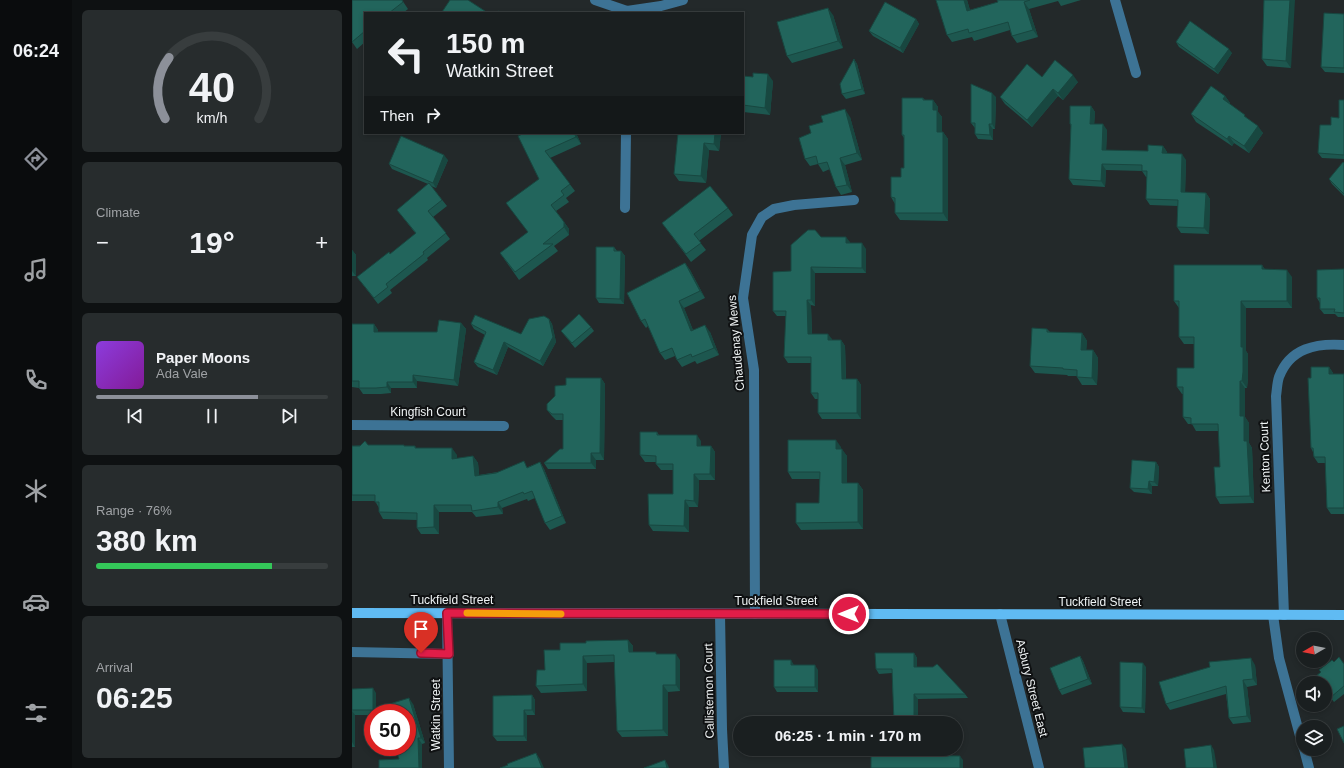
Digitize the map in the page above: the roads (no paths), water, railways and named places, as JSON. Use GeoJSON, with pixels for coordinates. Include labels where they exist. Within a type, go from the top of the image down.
{"type":"FeatureCollection","features":[{"type":"Feature","properties":{"kind":"main road","name":"Tuckfield Street"},"geometry":{"type":"LineString","coordinates":[[352,613],[1344,615]]}},
{"type":"Feature","properties":{"kind":"street"},"geometry":{"type":"LineString","coordinates":[[595,0],[627,12],[661,6],[683,0]]}},
{"type":"Feature","properties":{"kind":"street"},"geometry":{"type":"LineString","coordinates":[[1115,0],[1136,73]]}},
{"type":"Feature","properties":{"kind":"street"},"geometry":{"type":"LineString","coordinates":[[625,208],[626,134]]}},
{"type":"Feature","properties":{"kind":"street","name":"Chaudenay Mews"},"geometry":{"type":"LineString","coordinates":[[755,614],[754,370],[742,298],[752,235],[762,216],[774,209],[794,205],[854,200]]}},
{"type":"Feature","properties":{"kind":"street","name":"Kenton Court"},"geometry":{"type":"LineString","coordinates":[[1284,615],[1276,396],[1278,378],[1292,357],[1300,350],[1312,346],[1330,344],[1344,345]]}},
{"type":"Feature","properties":{"kind":"street","name":"Kingfish Court"},"geometry":{"type":"LineString","coordinates":[[352,425],[504,426]]}},
{"type":"Feature","properties":{"kind":"street","name":"Watkin Street"},"geometry":{"type":"LineString","coordinates":[[447,613],[449,654],[449,768]]}},
{"type":"Feature","properties":{"kind":"street","name":"Callistemon Court"},"geometry":{"type":"LineString","coordinates":[[720,614],[724,768]]}},
{"type":"Feature","properties":{"kind":"street","name":"Asbury Street East"},"geometry":{"type":"LineString","coordinates":[[1000,614],[1039,768]]}},
{"type":"Feature","properties":{"kind":"street"},"geometry":{"type":"LineString","coordinates":[[1272,615],[1279,658],[1296,722]]}},
{"type":"Feature","properties":{"kind":"street"},"geometry":{"type":"LineString","coordinates":[[352,652],[449,654]]}},
{"type":"Feature","properties":{"kind":"street"},"geometry":{"type":"LineString","coordinates":[[1305,756],[1309,768]]}}]}
